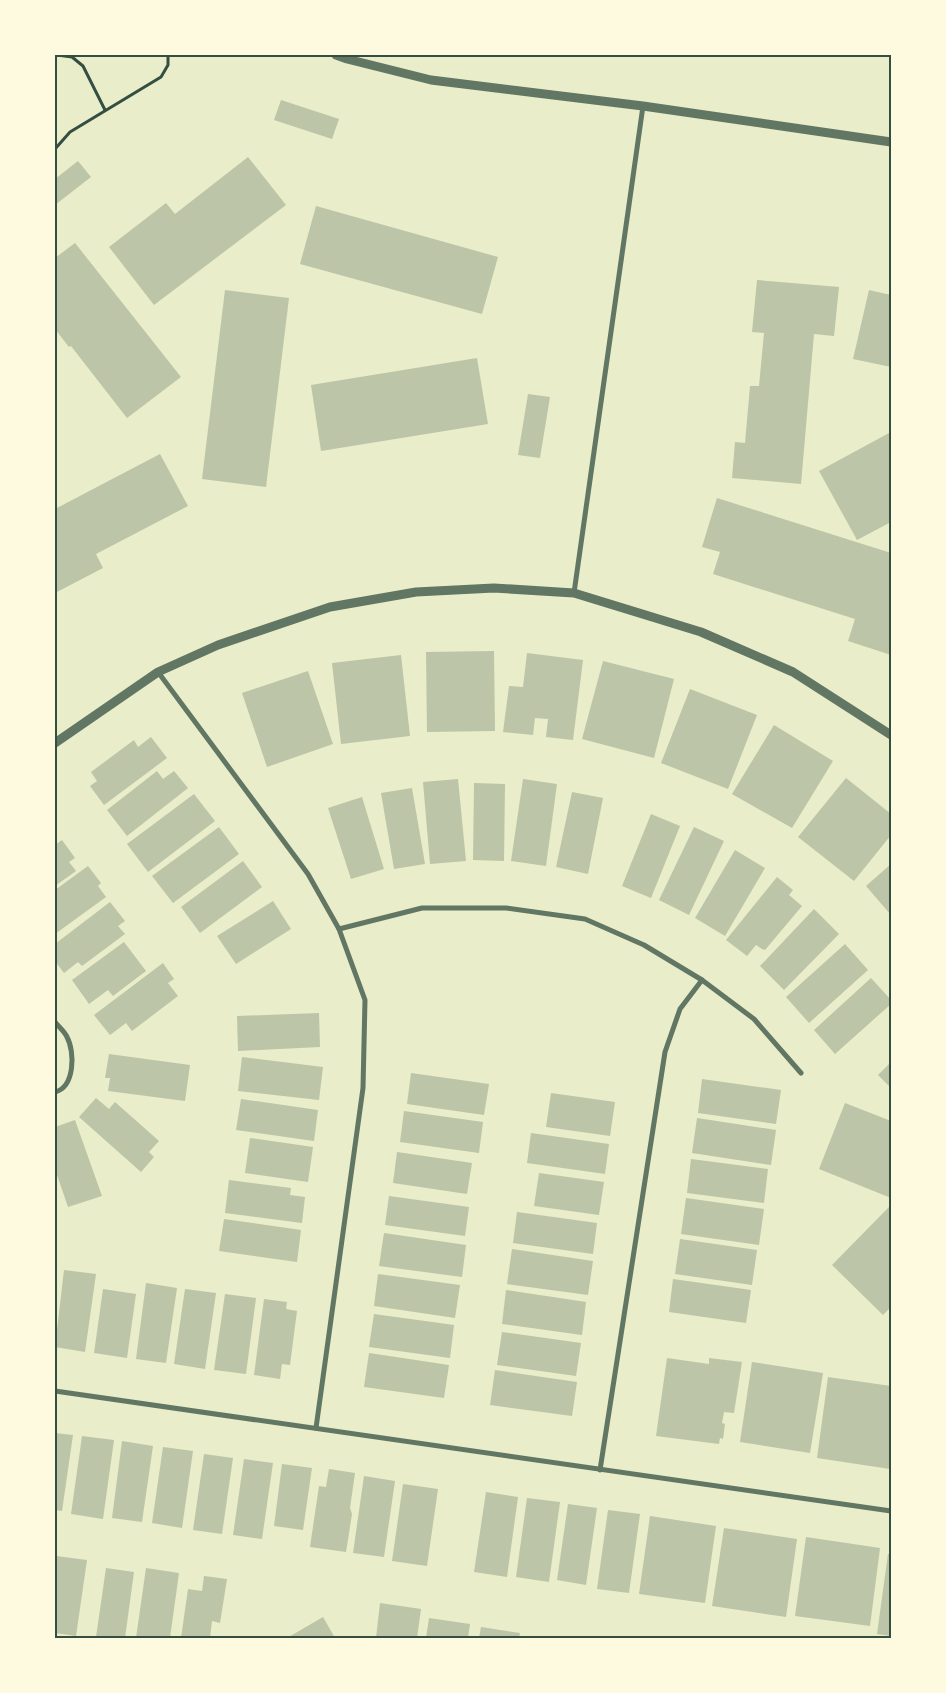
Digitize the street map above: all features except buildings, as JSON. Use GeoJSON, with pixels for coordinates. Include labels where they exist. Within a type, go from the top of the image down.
{"type":"FeatureCollection","features":[{"type":"Feature","properties":{"kind":"street"},"geometry":{"type":"LineString","coordinates":[[336,55],[431,80],[643,106],[891,142]]}},
{"type":"Feature","properties":{"kind":"street"},"geometry":{"type":"LineString","coordinates":[[574,593],[643,106]]}},
{"type":"Feature","properties":{"kind":"street"},"geometry":{"type":"LineString","coordinates":[[55,743],[158,672],[218,645],[330,606],[416,592],[494,588],[574,593],[700,632],[793,672],[891,735]]}},
{"type":"Feature","properties":{"kind":"street"},"geometry":{"type":"LineString","coordinates":[[158,672],[308,874],[339,929],[365,1000],[363,1088],[316,1428]]}},
{"type":"Feature","properties":{"kind":"street"},"geometry":{"type":"LineString","coordinates":[[339,929],[422,908],[506,908],[585,919],[644,945],[702,980],[754,1019],[801,1073]]}},
{"type":"Feature","properties":{"kind":"street"},"geometry":{"type":"LineString","coordinates":[[600,1470],[665,1052],[680,1009],[702,980]]}},
{"type":"Feature","properties":{"kind":"street"},"geometry":{"type":"LineString","coordinates":[[55,1022],[67,1036],[73,1055],[70,1078],[59,1091],[55,1092]]}},
{"type":"Feature","properties":{"kind":"street"},"geometry":{"type":"LineString","coordinates":[[55,1391],[891,1511]]}},
{"type":"Feature","properties":{"kind":"path"},"geometry":{"type":"LineString","coordinates":[[58,55],[72,57],[83,66],[106,110]]}},
{"type":"Feature","properties":{"kind":"path"},"geometry":{"type":"LineString","coordinates":[[55,149],[70,132],[161,77],[168,65],[168,55]]}}]}
